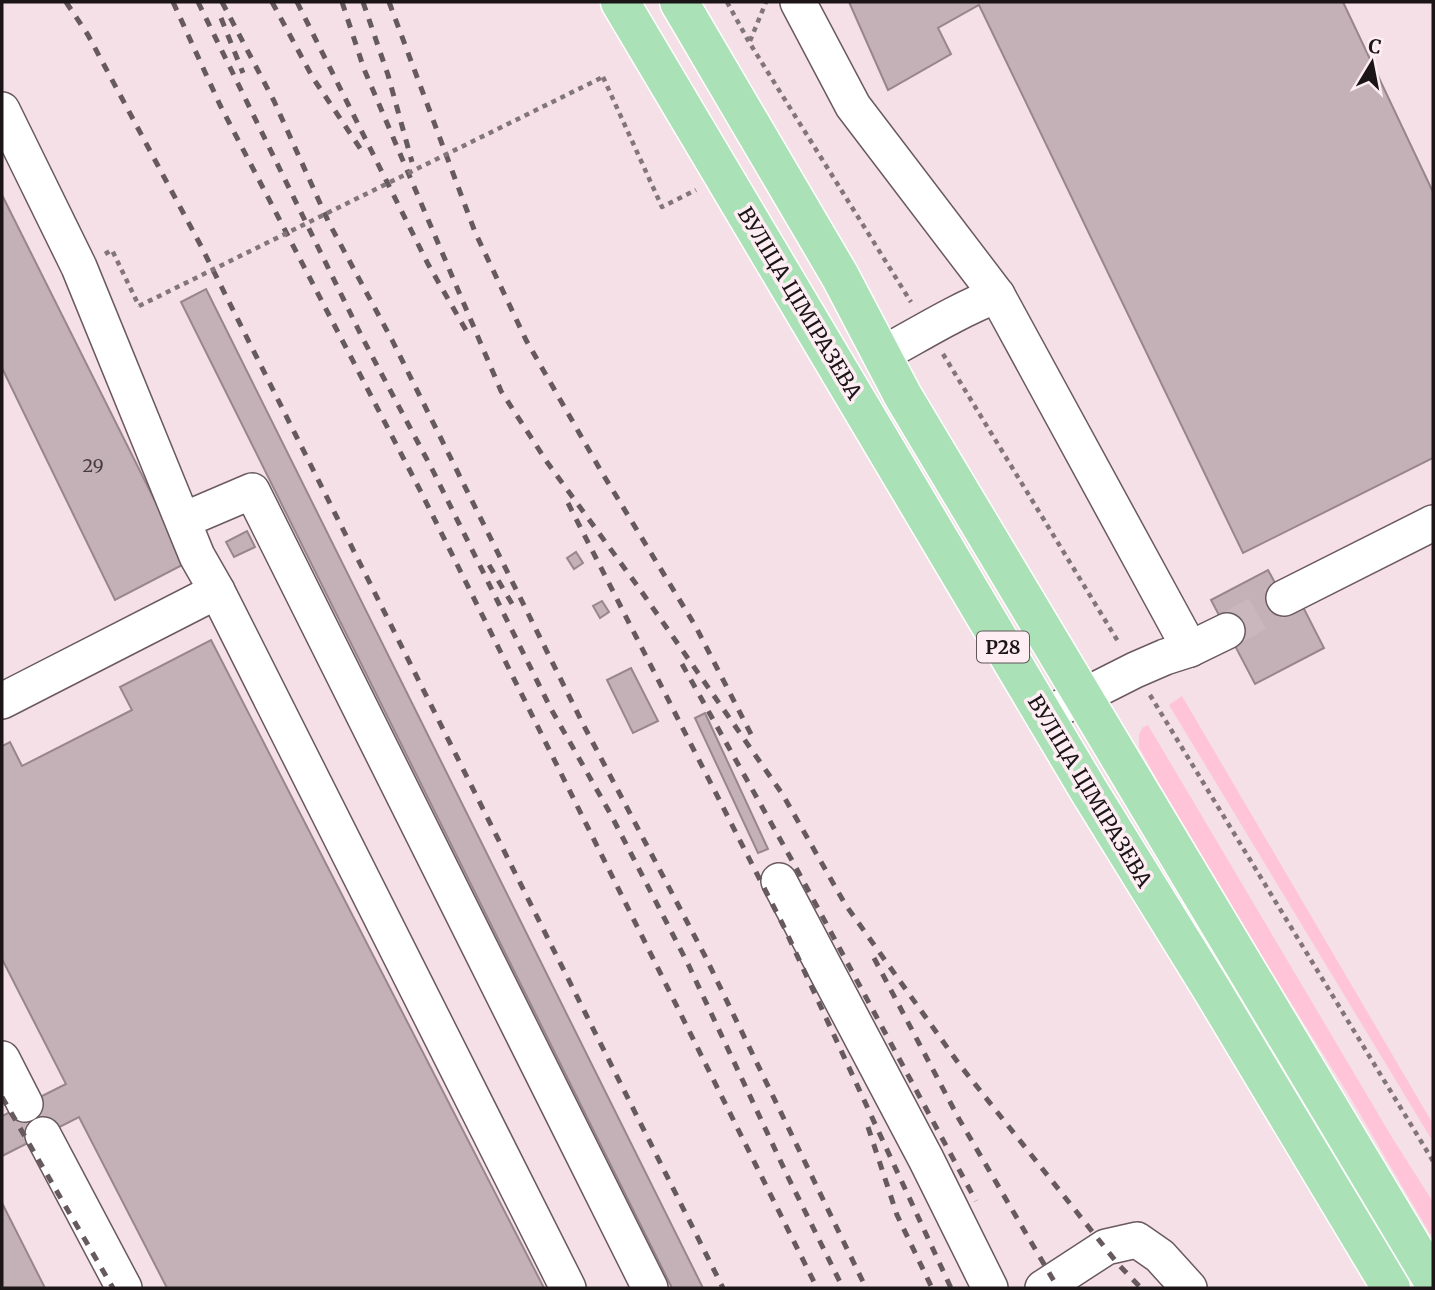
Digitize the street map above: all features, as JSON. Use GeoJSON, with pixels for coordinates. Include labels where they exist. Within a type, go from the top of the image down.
{"type":"FeatureCollection","features":[{"type":"Feature","properties":{"kind":"main road","name":"ВУЛІЦА ЦІМІРАЗЕВА"},"geometry":{"type":"LineString","coordinates":[[620,2],[1044,716],[1391,1288]]}},
{"type":"Feature","properties":{"kind":"main road","name":"ВУЛІЦА ЦІМІРАЗЕВА"},"geometry":{"type":"LineString","coordinates":[[679,2],[840,276],[903,396],[1320,1095],[1429,1262]]}},
{"type":"Feature","properties":{"kind":"lane"},"geometry":{"type":"LineString","coordinates":[[798,2],[853,106],[997,295],[1190,649]]}},
{"type":"Feature","properties":{"kind":"lane"},"geometry":{"type":"LineString","coordinates":[[2,110],[79,267],[197,556],[568,1288]]}},
{"type":"Feature","properties":{"kind":"lane"},"geometry":{"type":"LineString","coordinates":[[881,355],[962,308],[997,295]]}},
{"type":"Feature","properties":{"kind":"lane"},"geometry":{"type":"LineString","coordinates":[[184,520],[252,491],[650,1288]]}},
{"type":"Feature","properties":{"kind":"lane"},"geometry":{"type":"LineString","coordinates":[[1284,598],[1433,523]]}},
{"type":"Feature","properties":{"kind":"lane"},"geometry":{"type":"LineString","coordinates":[[2,701],[217,591]]}},
{"type":"Feature","properties":{"kind":"lane"},"geometry":{"type":"LineString","coordinates":[[1044,716],[1135,670],[1190,649],[1227,631]]}},
{"type":"Feature","properties":{"kind":"lane"},"geometry":{"type":"LineString","coordinates":[[779,881],[926,1159],[990,1288]]}},
{"type":"Feature","properties":{"kind":"lane"},"geometry":{"type":"LineString","coordinates":[[2,1059],[25,1104]]}},
{"type":"Feature","properties":{"kind":"lane"},"geometry":{"type":"LineString","coordinates":[[43,1135],[124,1288]]}},
{"type":"Feature","properties":{"kind":"lane"},"geometry":{"type":"LineString","coordinates":[[1043,1288],[1106,1247],[1137,1240],[1160,1256],[1189,1288]]}},
{"type":"Feature","properties":{"kind":"path"},"geometry":{"type":"LineString","coordinates":[[727,2],[1433,1161]]}},
{"type":"Feature","properties":{"kind":"path"},"geometry":{"type":"LineString","coordinates":[[749,42],[766,2]]}},
{"type":"Feature","properties":{"kind":"path"},"geometry":{"type":"LineString","coordinates":[[112,250],[139,306],[603,77],[662,207],[701,188]]}},
{"type":"Feature","properties":{"kind":"shaded area"},"geometry":{"type":"Polygon","coordinates":[[[1182,696],[1433,1124],[1433,1142],[1169,705],[1182,696]]]}},
{"type":"Feature","properties":{"kind":"shaded area"},"geometry":{"type":"Polygon","coordinates":[[[1148,725],[1433,1202],[1433,1232],[1430,1234],[1160,785],[1139,747],[1139,735],[1142,728],[1148,725]]]}},
{"type":"Feature","properties":{"kind":"building"},"geometry":{"type":"Polygon","coordinates":[[[849,2],[1343,2],[1433,192],[1433,458],[1243,553],[979,5],[938,28],[951,54],[888,90],[849,2]]]}},
{"type":"Feature","properties":{"kind":"building"},"geometry":{"type":"Polygon","coordinates":[[[2,195],[186,563],[115,600],[2,368],[2,195]]]}},
{"type":"Feature","properties":{"kind":"building"},"geometry":{"type":"Polygon","coordinates":[[[206,289],[703,1288],[672,1288],[181,302],[206,289]]]}},
{"type":"Feature","properties":{"kind":"building"},"geometry":{"type":"Polygon","coordinates":[[[247,531],[255,547],[234,557],[226,542],[247,531]]]}},
{"type":"Feature","properties":{"kind":"building"},"geometry":{"type":"Polygon","coordinates":[[[576,552],[583,563],[574,569],[567,558],[576,552]]]}},
{"type":"Feature","properties":{"kind":"building"},"geometry":{"type":"Polygon","coordinates":[[[1268,570],[1288,607],[1300,601],[1324,648],[1255,684],[1211,600],[1268,570]]]}},
{"type":"Feature","properties":{"kind":"building"},"geometry":{"type":"Polygon","coordinates":[[[602,601],[609,612],[600,618],[593,606],[602,601]]]}},
{"type":"Feature","properties":{"kind":"building"},"geometry":{"type":"Polygon","coordinates":[[[211,640],[544,1288],[167,1288],[79,1117],[2,1156],[2,1116],[66,1084],[2,959],[2,746],[10,742],[22,766],[132,710],[120,687],[211,640]]]}},
{"type":"Feature","properties":{"kind":"building"},"geometry":{"type":"Polygon","coordinates":[[[631,668],[658,721],[633,733],[607,680],[631,668]]]}},
{"type":"Feature","properties":{"kind":"building"},"geometry":{"type":"Polygon","coordinates":[[[705,713],[768,849],[758,853],[695,718],[705,713]]]}},
{"type":"Feature","properties":{"kind":"building"},"geometry":{"type":"Polygon","coordinates":[[[2,1203],[45,1288],[2,1288],[2,1203]]]}},
{"type":"Feature","properties":{"kind":"tunnel"},"geometry":{"type":"LineString","coordinates":[[1227,631],[1284,598]]}},
{"type":"Feature","properties":{"kind":"railway"},"geometry":{"type":"LineString","coordinates":[[66,2],[88,35],[201,246],[723,1288]]}},
{"type":"Feature","properties":{"kind":"railway"},"geometry":{"type":"LineString","coordinates":[[173,2],[220,105],[421,492],[817,1288]]}},
{"type":"Feature","properties":{"kind":"railway"},"geometry":{"type":"LineString","coordinates":[[198,2],[363,339],[432,469],[551,709],[610,813],[688,964],[843,1288]]}},
{"type":"Feature","properties":{"kind":"railway"},"geometry":{"type":"LineString","coordinates":[[222,2],[274,101],[329,223],[392,340],[583,724],[705,956],[866,1288]]}},
{"type":"Feature","properties":{"kind":"railway"},"geometry":{"type":"LineString","coordinates":[[272,2],[313,78],[364,154]]}},
{"type":"Feature","properties":{"kind":"railway"},"geometry":{"type":"LineString","coordinates":[[297,2],[428,264],[467,332]]}},
{"type":"Feature","properties":{"kind":"railway"},"geometry":{"type":"LineString","coordinates":[[342,2],[364,69],[501,391],[547,462],[639,588],[783,795],[845,904],[959,1064],[1118,1264],[1141,1288]]}},
{"type":"Feature","properties":{"kind":"railway"},"geometry":{"type":"LineString","coordinates":[[363,2],[388,75],[412,162]]}},
{"type":"Feature","properties":{"kind":"railway"},"geometry":{"type":"LineString","coordinates":[[389,2],[475,232],[526,340],[601,471],[696,627],[754,740]]}},
{"type":"Feature","properties":{"kind":"railway"},"geometry":{"type":"LineString","coordinates":[[221,18],[243,73]]}},
{"type":"Feature","properties":{"kind":"railway"},"geometry":{"type":"LineString","coordinates":[[568,503],[783,925],[951,1288]]}},
{"type":"Feature","properties":{"kind":"railway"},"geometry":{"type":"LineString","coordinates":[[489,565],[514,607]]}},
{"type":"Feature","properties":{"kind":"railway"},"geometry":{"type":"LineString","coordinates":[[682,664],[794,864],[976,1201]]}},
{"type":"Feature","properties":{"kind":"railway"},"geometry":{"type":"LineString","coordinates":[[874,958],[959,1119],[1058,1288]]}},
{"type":"Feature","properties":{"kind":"railway"},"geometry":{"type":"LineString","coordinates":[[2,1097],[113,1288]]}},
{"type":"Feature","properties":{"kind":"railway"},"geometry":{"type":"LineString","coordinates":[[868,1127],[897,1215],[932,1288]]}}]}
